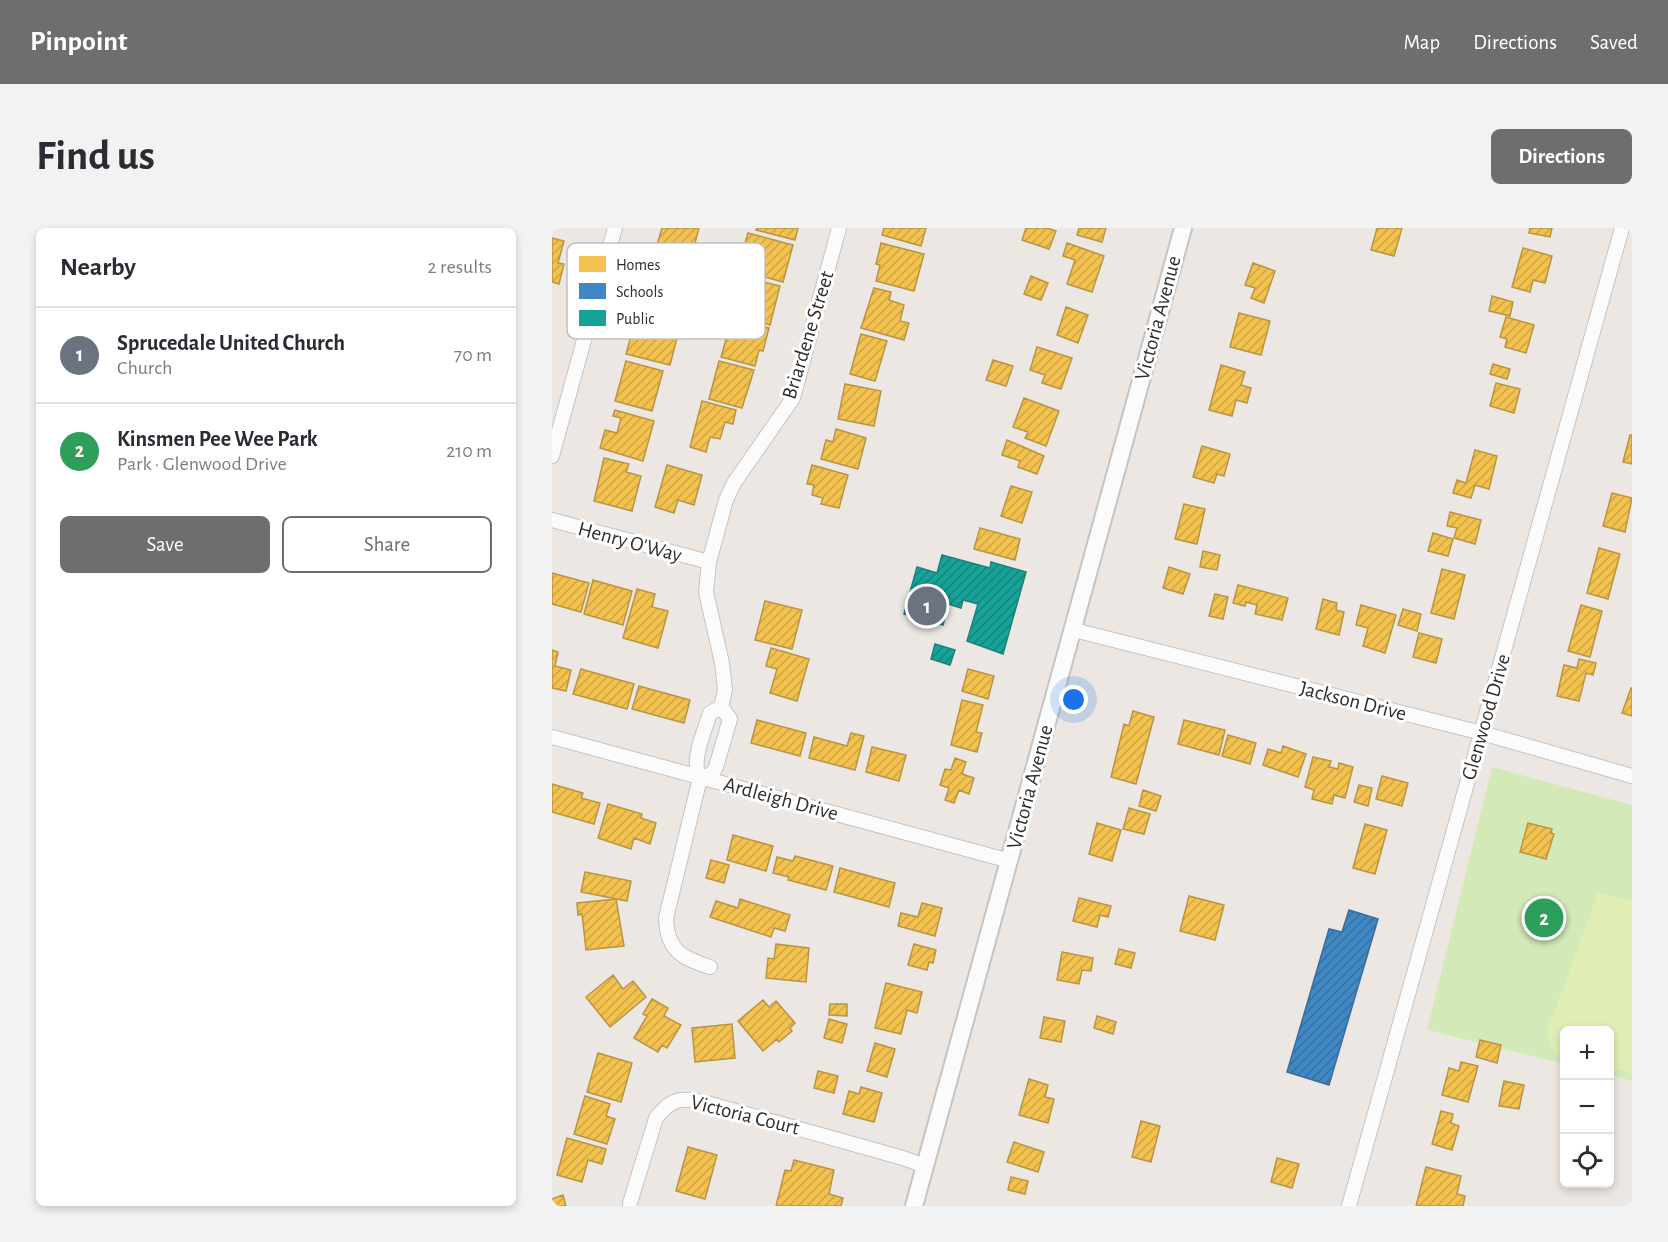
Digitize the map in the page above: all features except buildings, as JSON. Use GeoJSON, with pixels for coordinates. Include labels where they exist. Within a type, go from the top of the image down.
{"type":"FeatureCollection","features":[{"type":"Feature","properties":{"kind":"street"},"geometry":{"type":"LineString","coordinates":[[611,243],[615,228]]}},
{"type":"Feature","properties":{"kind":"street","name":"Briardene Street"},"geometry":{"type":"LineString","coordinates":[[700,777],[712,774],[716,767],[730,719],[721,708],[725,690],[722,663],[706,592],[709,562],[726,500],[734,483],[793,399],[839,228]]}},
{"type":"Feature","properties":{"kind":"street","name":"Victoria Avenue"},"geometry":{"type":"LineString","coordinates":[[914,1206],[1183,228]]}},
{"type":"Feature","properties":{"kind":"street","name":"Glenwood Drive"},"geometry":{"type":"LineString","coordinates":[[1349,1206],[1622,228]]}},
{"type":"Feature","properties":{"kind":"street"},"geometry":{"type":"LineString","coordinates":[[552,456],[584,339]]}},
{"type":"Feature","properties":{"kind":"street","name":"Henry O'Way"},"geometry":{"type":"LineString","coordinates":[[552,520],[709,562]]}},
{"type":"Feature","properties":{"kind":"street","name":"Jackson Drive"},"geometry":{"type":"LineString","coordinates":[[1074,630],[1482,733],[1632,776]]}},
{"type":"Feature","properties":{"kind":"street"},"geometry":{"type":"LineString","coordinates":[[710,968],[686,959],[674,948],[666,932],[666,918],[700,777],[696,772],[696,759],[710,713],[721,708]]}},
{"type":"Feature","properties":{"kind":"street","name":"Ardleigh Drive"},"geometry":{"type":"LineString","coordinates":[[552,737],[1010,861]]}},
{"type":"Feature","properties":{"kind":"street","name":"Victoria Court"},"geometry":{"type":"LineString","coordinates":[[630,1203],[656,1118],[672,1102],[683,1098],[925,1166]]}},
{"type":"Feature","properties":{"kind":"green space"},"geometry":{"type":"Polygon","coordinates":[[[1492,767],[1632,805],[1632,1081],[1614,1076],[1614,1026],[1560,1026],[1560,1063],[1427,1030],[1492,767]]]}},
{"type":"Feature","properties":{"kind":"green space"},"geometry":{"type":"Polygon","coordinates":[[[1598,893],[1632,901],[1632,1073],[1614,1068],[1614,1026],[1560,1026],[1560,1056],[1555,1055],[1547,1032],[1598,893]]]}},
{"type":"Feature","properties":{"kind":"place","name":"Sprucedale United Church"},"geometry":{"type":"Point","coordinates":[927,606]}},
{"type":"Feature","properties":{"kind":"place","name":"Kinsmen Pee Wee Park"},"geometry":{"type":"Point","coordinates":[1544,918]}}]}
